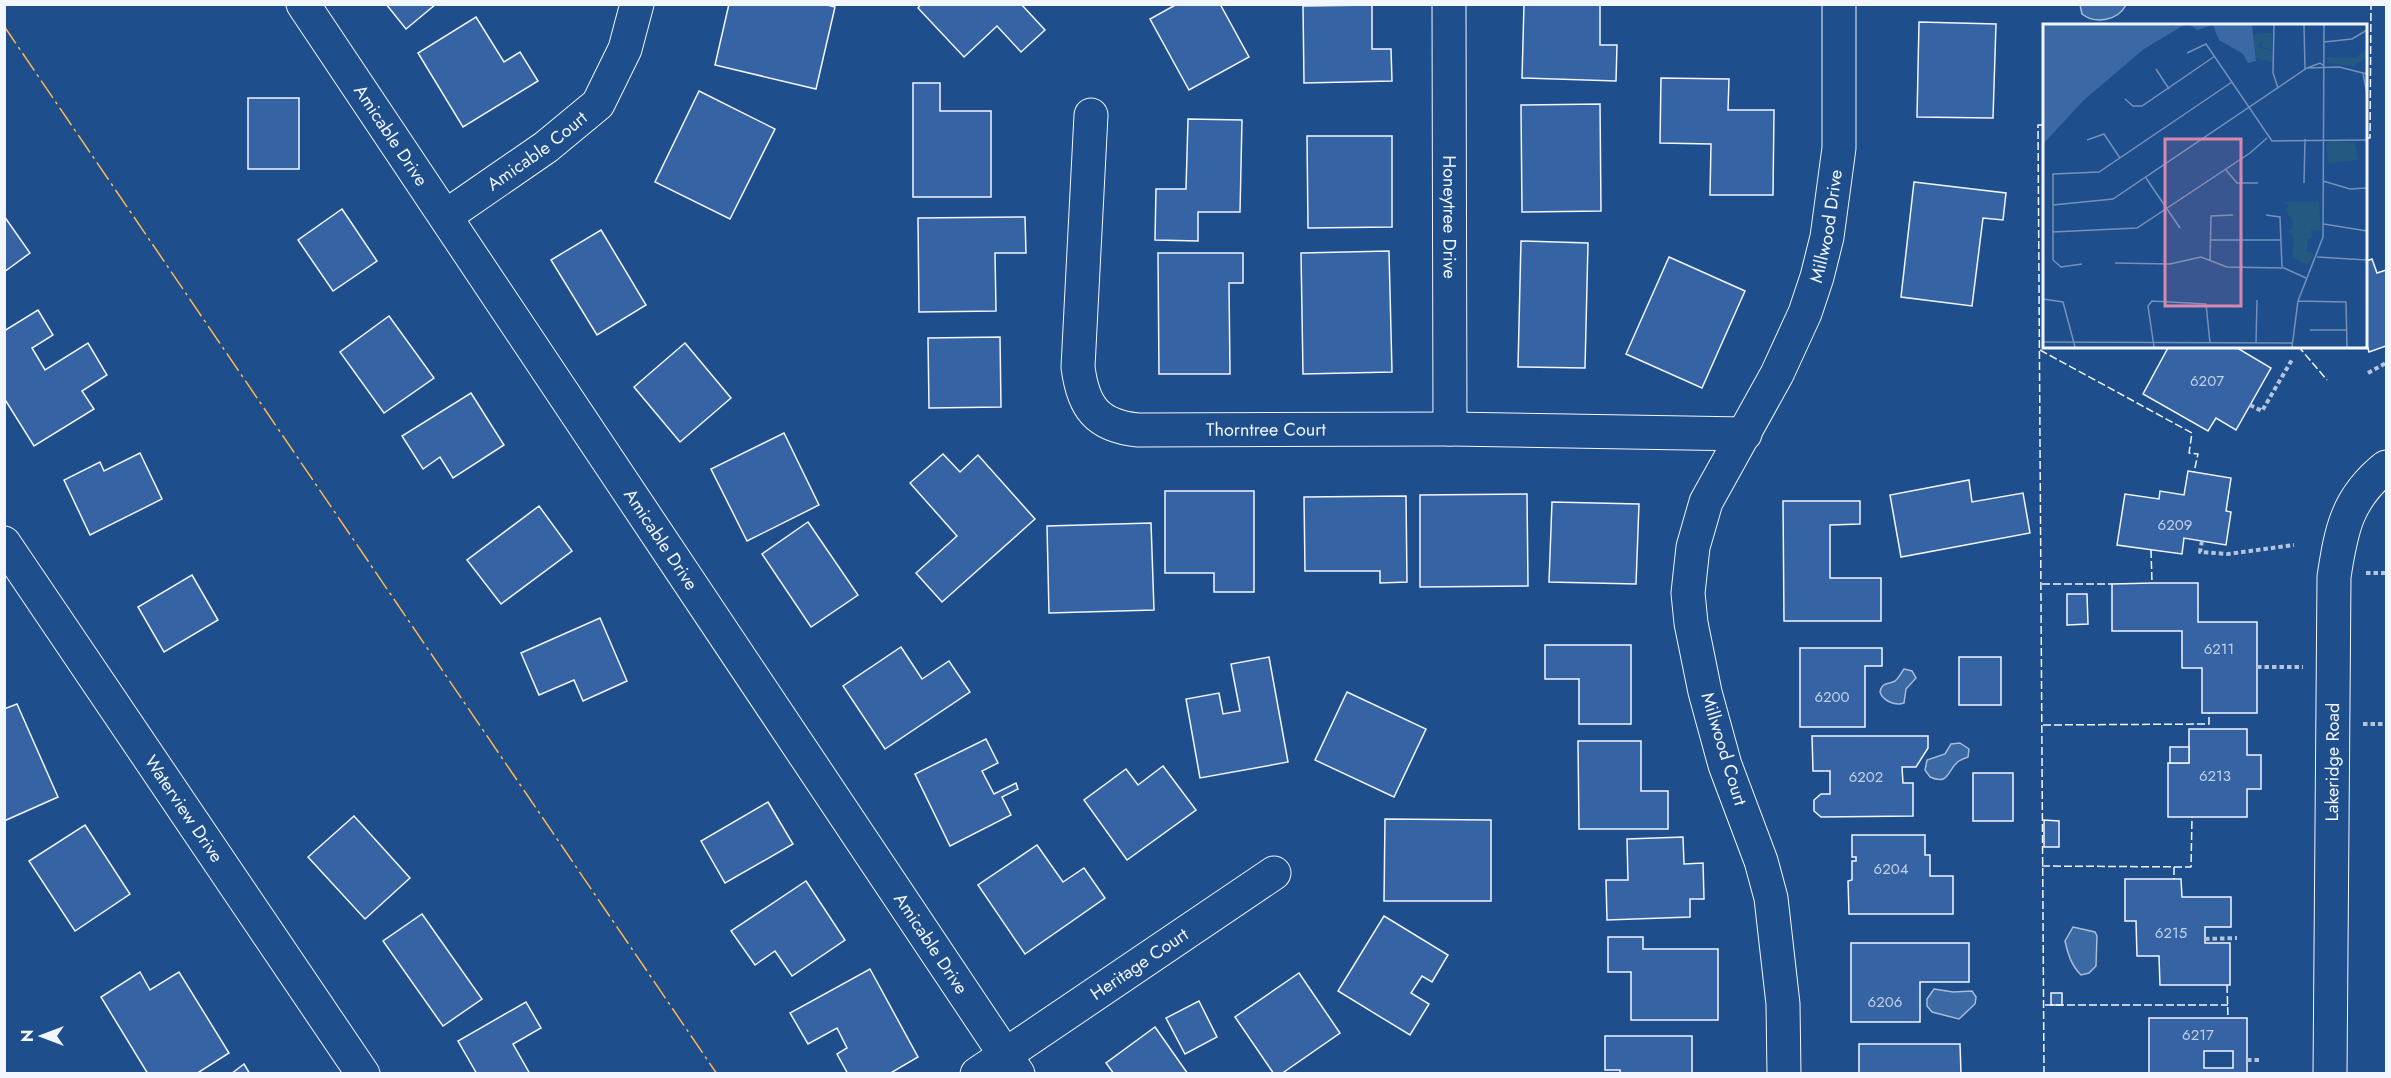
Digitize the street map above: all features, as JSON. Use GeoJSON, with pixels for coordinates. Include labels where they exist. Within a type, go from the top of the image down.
{"type":"FeatureCollection","features":[{"type":"Feature","properties":{"kind":"street","name":"Amicable Drive"},"geometry":{"type":"LineString","coordinates":[[303,4],[1011,1064]]}},
{"type":"Feature","properties":{"kind":"street","name":"Amicable Court"},"geometry":{"type":"LineString","coordinates":[[446,216],[546,147],[598,104],[625,49],[637,4]]}},
{"type":"Feature","properties":{"kind":"street","name":"Honeytree Drive"},"geometry":{"type":"LineString","coordinates":[[1449,4],[1450,429]]}},
{"type":"Feature","properties":{"kind":"street","name":"Millwood Drive"},"geometry":{"type":"LineString","coordinates":[[1745,434],[1777,374],[1805,313],[1827,237],[1839,148],[1839,4]]}},
{"type":"Feature","properties":{"kind":"street","name":"Thorntree Court"},"geometry":{"type":"LineString","coordinates":[[1091,115],[1078,367],[1083,397],[1099,418],[1113,425],[1138,430],[1450,429],[1745,434]]}},
{"type":"Feature","properties":{"kind":"street","name":"Millwood Court"},"geometry":{"type":"LineString","coordinates":[[1745,434],[1706,502],[1693,547],[1688,593],[1691,623],[1705,692],[1725,765],[1761,861],[1771,898],[1783,1004],[1784,1074]]}},
{"type":"Feature","properties":{"kind":"street","name":"Lakeridge Road"},"geometry":{"type":"LineString","coordinates":[[2330,1074],[2334,577],[2342,529],[2361,494],[2386,467]]}},
{"type":"Feature","properties":{"kind":"street","name":"Waterview Drive"},"geometry":{"type":"LineString","coordinates":[[4,543],[363,1074]]}},
{"type":"Feature","properties":{"kind":"street","name":"Heritage Court"},"geometry":{"type":"LineString","coordinates":[[977,1074],[1011,1064],[1274,873]]}},
{"type":"Feature","properties":{"kind":"path"},"geometry":{"type":"LineString","coordinates":[[2250,405],[2262,411],[2294,358]]}},
{"type":"Feature","properties":{"kind":"path"},"geometry":{"type":"LineString","coordinates":[[2368,373],[2386,363]]}},
{"type":"Feature","properties":{"kind":"path"},"geometry":{"type":"LineString","coordinates":[[2202,541],[2200,552],[2228,555],[2294,544]]}},
{"type":"Feature","properties":{"kind":"path"},"geometry":{"type":"LineString","coordinates":[[2257,667],[2333,667]]}},
{"type":"Feature","properties":{"kind":"path"},"geometry":{"type":"LineString","coordinates":[[2205,939],[2237,938]]}},
{"type":"Feature","properties":{"kind":"path"},"geometry":{"type":"LineString","coordinates":[[2247,1060],[2260,1060]]}},
{"type":"Feature","properties":{"kind":"water"},"geometry":{"type":"Polygon","coordinates":[[[2080,4],[2126,5],[2118,14],[2100,20],[2082,14],[2080,4]]]}},
{"type":"Feature","properties":{"kind":"water"},"geometry":{"type":"Polygon","coordinates":[[[1904,669],[1912,671],[1916,678],[1906,689],[1904,703],[1890,702],[1884,698],[1880,692],[1881,689],[1884,685],[1895,681],[1904,669]]]}},
{"type":"Feature","properties":{"kind":"water"},"geometry":{"type":"Polygon","coordinates":[[[1960,743],[1969,749],[1968,757],[1955,764],[1945,778],[1930,777],[1925,770],[1927,760],[1945,754],[1951,744],[1960,743]]]}},
{"type":"Feature","properties":{"kind":"water"},"geometry":{"type":"Polygon","coordinates":[[[2073,927],[2095,932],[2097,936],[2096,966],[2089,973],[2081,975],[2069,955],[2065,941],[2073,927]]]}},
{"type":"Feature","properties":{"kind":"water"},"geometry":{"type":"Polygon","coordinates":[[[1934,989],[1953,992],[1972,991],[1976,997],[1975,1004],[1959,1019],[1932,1012],[1927,1006],[1927,999],[1934,989]]]}},
{"type":"Feature","properties":{"kind":"building"},"geometry":{"type":"Polygon","coordinates":[[[386,4],[436,4],[406,29],[386,4]]]}},
{"type":"Feature","properties":{"kind":"building"},"geometry":{"type":"Polygon","coordinates":[[[729,4],[823,4],[835,7],[816,89],[715,65],[729,4]]]}},
{"type":"Feature","properties":{"kind":"building"},"geometry":{"type":"Polygon","coordinates":[[[921,4],[1021,4],[1045,30],[1021,52],[997,26],[964,57],[918,8],[921,4]]]}},
{"type":"Feature","properties":{"kind":"building"},"geometry":{"type":"Polygon","coordinates":[[[1177,4],[1220,4],[1249,57],[1189,90],[1150,19],[1177,4]]]}},
{"type":"Feature","properties":{"kind":"building"},"geometry":{"type":"Polygon","coordinates":[[[1524,4],[1600,4],[1600,45],[1617,45],[1616,81],[1522,78],[1524,4]]]}},
{"type":"Feature","properties":{"kind":"building"},"geometry":{"type":"Polygon","coordinates":[[[1372,5],[1372,49],[1391,49],[1392,81],[1304,83],[1303,6],[1372,5]]]}},
{"type":"Feature","properties":{"kind":"building"},"geometry":{"type":"Polygon","coordinates":[[[476,17],[504,62],[520,52],[538,81],[463,127],[418,53],[476,17]]]}},
{"type":"Feature","properties":{"kind":"building"},"geometry":{"type":"Polygon","coordinates":[[[1919,22],[1996,24],[1993,118],[1917,117],[1919,22]]]}},
{"type":"Feature","properties":{"kind":"building"},"geometry":{"type":"Polygon","coordinates":[[[1661,78],[1729,79],[1728,110],[1774,110],[1773,195],[1710,195],[1711,144],[1660,143],[1661,78]]]}},
{"type":"Feature","properties":{"kind":"building"},"geometry":{"type":"Polygon","coordinates":[[[913,83],[940,83],[940,111],[991,111],[991,197],[913,197],[913,83]]]}},
{"type":"Feature","properties":{"kind":"building"},"geometry":{"type":"Polygon","coordinates":[[[699,91],[775,129],[730,219],[655,182],[699,91]]]}},
{"type":"Feature","properties":{"kind":"building"},"geometry":{"type":"Polygon","coordinates":[[[248,98],[299,98],[299,169],[248,169],[248,98]]]}},
{"type":"Feature","properties":{"kind":"building"},"geometry":{"type":"Polygon","coordinates":[[[1600,104],[1601,211],[1522,212],[1521,105],[1600,104]]]}},
{"type":"Feature","properties":{"kind":"building"},"geometry":{"type":"Polygon","coordinates":[[[1188,119],[1242,120],[1240,212],[1198,212],[1198,241],[1155,240],[1156,189],[1186,189],[1188,119]]]}},
{"type":"Feature","properties":{"kind":"building"},"geometry":{"type":"Polygon","coordinates":[[[1307,136],[1392,136],[1392,227],[1308,228],[1307,136]]]}},
{"type":"Feature","properties":{"kind":"building"},"geometry":{"type":"Polygon","coordinates":[[[1914,182],[2006,193],[2003,220],[1983,218],[1972,306],[1901,297],[1914,182]]]}},
{"type":"Feature","properties":{"kind":"building"},"geometry":{"type":"Polygon","coordinates":[[[342,209],[377,261],[333,291],[298,240],[342,209]]]}},
{"type":"Feature","properties":{"kind":"building"},"geometry":{"type":"Polygon","coordinates":[[[4,216],[30,253],[4,272],[4,216]]]}},
{"type":"Feature","properties":{"kind":"building"},"geometry":{"type":"Polygon","coordinates":[[[1025,217],[1026,253],[995,253],[996,311],[919,312],[918,218],[1025,217]]]}},
{"type":"Feature","properties":{"kind":"building"},"geometry":{"type":"Polygon","coordinates":[[[601,230],[646,305],[597,335],[551,260],[601,230]]]}},
{"type":"Feature","properties":{"kind":"building"},"geometry":{"type":"Polygon","coordinates":[[[1521,241],[1588,243],[1585,368],[1518,367],[1521,241]]]}},
{"type":"Feature","properties":{"kind":"building"},"geometry":{"type":"Polygon","coordinates":[[[1389,251],[1392,372],[1303,374],[1301,253],[1389,251]]]}},
{"type":"Feature","properties":{"kind":"building"},"geometry":{"type":"Polygon","coordinates":[[[1158,253],[1243,253],[1243,283],[1229,283],[1230,374],[1159,374],[1158,253]]]}},
{"type":"Feature","properties":{"kind":"building"},"geometry":{"type":"Polygon","coordinates":[[[1669,257],[1745,291],[1702,388],[1626,354],[1669,257]]]}},
{"type":"Feature","properties":{"kind":"building"},"geometry":{"type":"Polygon","coordinates":[[[2372,259],[2377,273],[2386,270],[2386,346],[2369,352],[2367,345],[2367,261],[2372,259]]]}},
{"type":"Feature","properties":{"kind":"building"},"geometry":{"type":"Polygon","coordinates":[[[38,310],[53,335],[32,348],[45,370],[88,343],[107,375],[82,391],[94,409],[34,446],[4,398],[4,331],[38,310]]]}},
{"type":"Feature","properties":{"kind":"building"},"geometry":{"type":"Polygon","coordinates":[[[389,316],[434,378],[384,413],[340,352],[389,316]]]}},
{"type":"Feature","properties":{"kind":"building"},"geometry":{"type":"Polygon","coordinates":[[[1000,337],[1001,407],[929,408],[928,338],[1000,337]]]}},
{"type":"Feature","properties":{"kind":"building"},"geometry":{"type":"Polygon","coordinates":[[[685,343],[731,398],[680,442],[634,387],[685,343]]]}},
{"type":"Feature","properties":{"kind":"building"},"geometry":{"type":"Polygon","coordinates":[[[2168,348],[2237,348],[2271,368],[2236,430],[2216,418],[2208,431],[2143,394],[2168,348]]]}},
{"type":"Feature","properties":{"kind":"building"},"geometry":{"type":"Polygon","coordinates":[[[471,393],[504,445],[453,478],[440,457],[423,469],[402,436],[471,393]]]}},
{"type":"Feature","properties":{"kind":"building"},"geometry":{"type":"Polygon","coordinates":[[[784,433],[819,505],[747,541],[711,469],[784,433]]]}},
{"type":"Feature","properties":{"kind":"building"},"geometry":{"type":"Polygon","coordinates":[[[140,453],[162,499],[90,535],[64,480],[100,462],[104,471],[140,453]]]}},
{"type":"Feature","properties":{"kind":"building"},"geometry":{"type":"Polygon","coordinates":[[[943,454],[960,472],[978,455],[1035,519],[942,602],[916,573],[957,536],[910,483],[943,454]]]}},
{"type":"Feature","properties":{"kind":"building"},"geometry":{"type":"Polygon","coordinates":[[[2188,471],[2231,478],[2226,511],[2231,512],[2226,545],[2184,538],[2182,554],[2117,545],[2125,494],[2159,499],[2160,491],[2184,495],[2188,471]]]}},
{"type":"Feature","properties":{"kind":"building"},"geometry":{"type":"Polygon","coordinates":[[[1969,480],[1972,502],[2023,493],[2030,533],[1901,557],[1890,495],[1969,480]]]}},
{"type":"Feature","properties":{"kind":"building"},"geometry":{"type":"Polygon","coordinates":[[[1165,491],[1254,491],[1254,592],[1214,592],[1214,573],[1165,573],[1165,491]]]}},
{"type":"Feature","properties":{"kind":"building"},"geometry":{"type":"Polygon","coordinates":[[[1527,494],[1528,586],[1420,587],[1420,495],[1527,494]]]}},
{"type":"Feature","properties":{"kind":"building"},"geometry":{"type":"Polygon","coordinates":[[[1406,496],[1407,582],[1380,583],[1380,571],[1305,571],[1304,497],[1406,496]]]}},
{"type":"Feature","properties":{"kind":"building"},"geometry":{"type":"Polygon","coordinates":[[[1783,501],[1860,501],[1860,524],[1830,525],[1830,578],[1881,578],[1881,621],[1784,621],[1783,501]]]}},
{"type":"Feature","properties":{"kind":"building"},"geometry":{"type":"Polygon","coordinates":[[[1552,502],[1639,504],[1636,584],[1549,582],[1552,502]]]}},
{"type":"Feature","properties":{"kind":"building"},"geometry":{"type":"Polygon","coordinates":[[[539,506],[572,551],[501,604],[467,560],[539,506]]]}},
{"type":"Feature","properties":{"kind":"building"},"geometry":{"type":"Polygon","coordinates":[[[808,522],[858,595],[811,627],[762,554],[808,522]]]}},
{"type":"Feature","properties":{"kind":"building"},"geometry":{"type":"Polygon","coordinates":[[[1151,523],[1154,610],[1049,613],[1047,526],[1151,523]]]}},
{"type":"Feature","properties":{"kind":"building"},"geometry":{"type":"Polygon","coordinates":[[[192,575],[218,620],[164,652],[138,607],[192,575]]]}},
{"type":"Feature","properties":{"kind":"building"},"geometry":{"type":"Polygon","coordinates":[[[2198,583],[2198,622],[2257,622],[2257,713],[2202,713],[2202,668],[2182,668],[2182,631],[2112,631],[2112,584],[2198,583]]]}},
{"type":"Feature","properties":{"kind":"building"},"geometry":{"type":"Polygon","coordinates":[[[2067,594],[2087,594],[2088,624],[2067,625],[2067,594]]]}},
{"type":"Feature","properties":{"kind":"building"},"geometry":{"type":"Polygon","coordinates":[[[600,618],[627,681],[583,701],[574,680],[539,695],[521,653],[600,618]]]}},
{"type":"Feature","properties":{"kind":"building"},"geometry":{"type":"Polygon","coordinates":[[[1545,645],[1631,645],[1631,724],[1579,724],[1579,679],[1545,679],[1545,645]]]}},
{"type":"Feature","properties":{"kind":"building"},"geometry":{"type":"Polygon","coordinates":[[[901,647],[922,679],[949,661],[970,692],[885,749],[843,686],[901,647]]]}},
{"type":"Feature","properties":{"kind":"building"},"geometry":{"type":"Polygon","coordinates":[[[1800,648],[1882,648],[1882,666],[1865,666],[1865,727],[1800,727],[1800,648]]]}},
{"type":"Feature","properties":{"kind":"building"},"geometry":{"type":"Polygon","coordinates":[[[1269,657],[1288,762],[1200,778],[1186,699],[1219,693],[1223,714],[1240,711],[1231,664],[1269,657]]]}},
{"type":"Feature","properties":{"kind":"building"},"geometry":{"type":"Polygon","coordinates":[[[1959,657],[2001,657],[2001,705],[1959,705],[1959,657]]]}},
{"type":"Feature","properties":{"kind":"building"},"geometry":{"type":"Polygon","coordinates":[[[1347,692],[1426,729],[1394,797],[1315,760],[1347,692]]]}},
{"type":"Feature","properties":{"kind":"building"},"geometry":{"type":"Polygon","coordinates":[[[17,704],[58,797],[4,821],[4,709],[17,704]]]}},
{"type":"Feature","properties":{"kind":"building"},"geometry":{"type":"Polygon","coordinates":[[[2189,729],[2247,729],[2247,755],[2261,755],[2261,789],[2247,789],[2247,817],[2168,817],[2168,763],[2189,763],[2189,729]]]}},
{"type":"Feature","properties":{"kind":"building"},"geometry":{"type":"Polygon","coordinates":[[[1812,736],[1928,736],[1928,748],[1916,767],[1902,767],[1903,783],[1913,783],[1913,816],[1821,817],[1814,811],[1814,800],[1821,794],[1830,794],[1830,771],[1813,771],[1812,736]]]}},
{"type":"Feature","properties":{"kind":"building"},"geometry":{"type":"Polygon","coordinates":[[[986,739],[998,763],[982,771],[994,794],[1016,783],[1018,789],[1002,797],[1011,815],[950,846],[915,774],[986,739]]]}},
{"type":"Feature","properties":{"kind":"building"},"geometry":{"type":"Polygon","coordinates":[[[1578,741],[1641,741],[1641,791],[1668,791],[1668,829],[1579,829],[1578,741]]]}},
{"type":"Feature","properties":{"kind":"building"},"geometry":{"type":"Polygon","coordinates":[[[2170,747],[2189,747],[2189,763],[2170,763],[2170,747]]]}},
{"type":"Feature","properties":{"kind":"building"},"geometry":{"type":"Polygon","coordinates":[[[1163,766],[1196,810],[1127,860],[1084,800],[1126,769],[1138,785],[1163,766]]]}},
{"type":"Feature","properties":{"kind":"building"},"geometry":{"type":"Polygon","coordinates":[[[1973,773],[2013,773],[2013,821],[1973,821],[1973,773]]]}},
{"type":"Feature","properties":{"kind":"building"},"geometry":{"type":"Polygon","coordinates":[[[768,802],[793,844],[725,883],[701,841],[768,802]]]}},
{"type":"Feature","properties":{"kind":"building"},"geometry":{"type":"Polygon","coordinates":[[[354,816],[410,878],[365,919],[308,857],[354,816]]]}},
{"type":"Feature","properties":{"kind":"building"},"geometry":{"type":"Polygon","coordinates":[[[1385,819],[1491,820],[1491,901],[1384,901],[1385,819]]]}},
{"type":"Feature","properties":{"kind":"building"},"geometry":{"type":"Polygon","coordinates":[[[2044,820],[2059,821],[2059,847],[2044,847],[2044,820]]]}},
{"type":"Feature","properties":{"kind":"building"},"geometry":{"type":"Polygon","coordinates":[[[85,825],[130,894],[75,931],[29,861],[85,825]]]}},
{"type":"Feature","properties":{"kind":"building"},"geometry":{"type":"Polygon","coordinates":[[[1852,835],[1925,835],[1925,855],[1930,855],[1930,876],[1953,876],[1953,914],[1849,914],[1848,881],[1852,880],[1852,861],[1856,861],[1856,857],[1852,857],[1852,835]]]}},
{"type":"Feature","properties":{"kind":"building"},"geometry":{"type":"Polygon","coordinates":[[[1683,837],[1684,864],[1703,863],[1704,899],[1690,899],[1690,917],[1607,920],[1606,880],[1628,880],[1627,839],[1683,837]]]}},
{"type":"Feature","properties":{"kind":"building"},"geometry":{"type":"Polygon","coordinates":[[[1037,845],[1063,882],[1084,868],[1105,898],[1025,954],[978,885],[1037,845]]]}},
{"type":"Feature","properties":{"kind":"building"},"geometry":{"type":"Polygon","coordinates":[[[2125,879],[2181,879],[2182,897],[2231,897],[2231,927],[2205,927],[2205,943],[2230,943],[2230,985],[2160,985],[2159,956],[2137,956],[2136,921],[2125,921],[2125,879]]]}},
{"type":"Feature","properties":{"kind":"building"},"geometry":{"type":"Polygon","coordinates":[[[806,881],[845,940],[792,976],[775,951],[755,965],[731,931],[806,881]]]}},
{"type":"Feature","properties":{"kind":"building"},"geometry":{"type":"Polygon","coordinates":[[[422,914],[482,999],[443,1026],[383,941],[422,914]]]}},
{"type":"Feature","properties":{"kind":"building"},"geometry":{"type":"Polygon","coordinates":[[[1384,916],[1448,955],[1432,982],[1422,976],[1411,993],[1429,1004],[1410,1035],[1338,991],[1384,916]]]}},
{"type":"Feature","properties":{"kind":"building"},"geometry":{"type":"Polygon","coordinates":[[[1608,937],[1643,937],[1643,949],[1718,949],[1718,1020],[1631,1020],[1631,972],[1608,972],[1608,937]]]}},
{"type":"Feature","properties":{"kind":"building"},"geometry":{"type":"Polygon","coordinates":[[[1851,943],[1969,943],[1969,982],[1920,982],[1920,1022],[1851,1022],[1851,943]]]}},
{"type":"Feature","properties":{"kind":"building"},"geometry":{"type":"Polygon","coordinates":[[[870,969],[918,1057],[889,1074],[848,1074],[837,1054],[847,1048],[837,1028],[808,1044],[790,1013],[870,969]]]}},
{"type":"Feature","properties":{"kind":"building"},"geometry":{"type":"Polygon","coordinates":[[[140,972],[150,990],[179,972],[229,1053],[196,1074],[148,1074],[101,997],[140,972]]]}},
{"type":"Feature","properties":{"kind":"building"},"geometry":{"type":"Polygon","coordinates":[[[1299,973],[1340,1033],[1281,1074],[1274,1074],[1235,1017],[1299,973]]]}},
{"type":"Feature","properties":{"kind":"building"},"geometry":{"type":"Polygon","coordinates":[[[2051,993],[2062,993],[2062,1005],[2051,1005],[2051,993]]]}},
{"type":"Feature","properties":{"kind":"building"},"geometry":{"type":"Polygon","coordinates":[[[1199,1001],[1217,1037],[1185,1054],[1166,1018],[1199,1001]]]}},
{"type":"Feature","properties":{"kind":"building"},"geometry":{"type":"Polygon","coordinates":[[[526,1002],[541,1028],[513,1044],[530,1074],[477,1074],[458,1041],[526,1002]]]}},
{"type":"Feature","properties":{"kind":"building"},"geometry":{"type":"Polygon","coordinates":[[[2149,1018],[2247,1018],[2247,1074],[2149,1074],[2149,1018]],[[2204,1051],[2204,1068],[2233,1068],[2233,1051],[2204,1051]]]}},
{"type":"Feature","properties":{"kind":"building"},"geometry":{"type":"Polygon","coordinates":[[[1155,1027],[1188,1074],[1114,1074],[1106,1063],[1155,1027]]]}},
{"type":"Feature","properties":{"kind":"building"},"geometry":{"type":"Polygon","coordinates":[[[1605,1036],[1692,1036],[1692,1074],[1620,1074],[1620,1070],[1605,1070],[1605,1036]]]}},
{"type":"Feature","properties":{"kind":"building"},"geometry":{"type":"Polygon","coordinates":[[[1859,1044],[1960,1044],[1961,1074],[1859,1074],[1859,1044]]]}},
{"type":"Feature","properties":{"kind":"building"},"geometry":{"type":"Polygon","coordinates":[[[244,1064],[250,1074],[231,1074],[244,1064]]]}},
{"type":"Feature","properties":{"kind":"fence"},"geometry":{"type":"LineString","coordinates":[[2367,138],[2370,138],[2371,4]]}},
{"type":"Feature","properties":{"kind":"fence"},"geometry":{"type":"LineString","coordinates":[[2043,125],[2038,125],[2044,1074]]}},
{"type":"Feature","properties":{"kind":"fence"},"geometry":{"type":"LineString","coordinates":[[2300,348],[2327,380]]}},
{"type":"Feature","properties":{"kind":"fence"},"geometry":{"type":"LineString","coordinates":[[2040,350],[2192,433],[2189,453],[2198,454],[2194,472]]}},
{"type":"Feature","properties":{"kind":"fence"},"geometry":{"type":"LineString","coordinates":[[2151,550],[2152,583]]}},
{"type":"Feature","properties":{"kind":"fence"},"geometry":{"type":"LineString","coordinates":[[2042,584],[2112,584]]}},
{"type":"Feature","properties":{"kind":"fence"},"geometry":{"type":"LineString","coordinates":[[2043,725],[2209,724],[2209,713]]}},
{"type":"Feature","properties":{"kind":"fence"},"geometry":{"type":"LineString","coordinates":[[2042,866],[2191,867],[2192,817]]}},
{"type":"Feature","properties":{"kind":"fence"},"geometry":{"type":"LineString","coordinates":[[2174,867],[2174,879]]}},
{"type":"Feature","properties":{"kind":"fence"},"geometry":{"type":"LineString","coordinates":[[2227,985],[2228,1018]]}},
{"type":"Feature","properties":{"kind":"fence"},"geometry":{"type":"LineString","coordinates":[[2045,1005],[2228,1005]]}},
{"type":"Feature","properties":{"kind":"power"},"geometry":{"type":"LineString","coordinates":[[4,26],[717,1074]]}}]}
